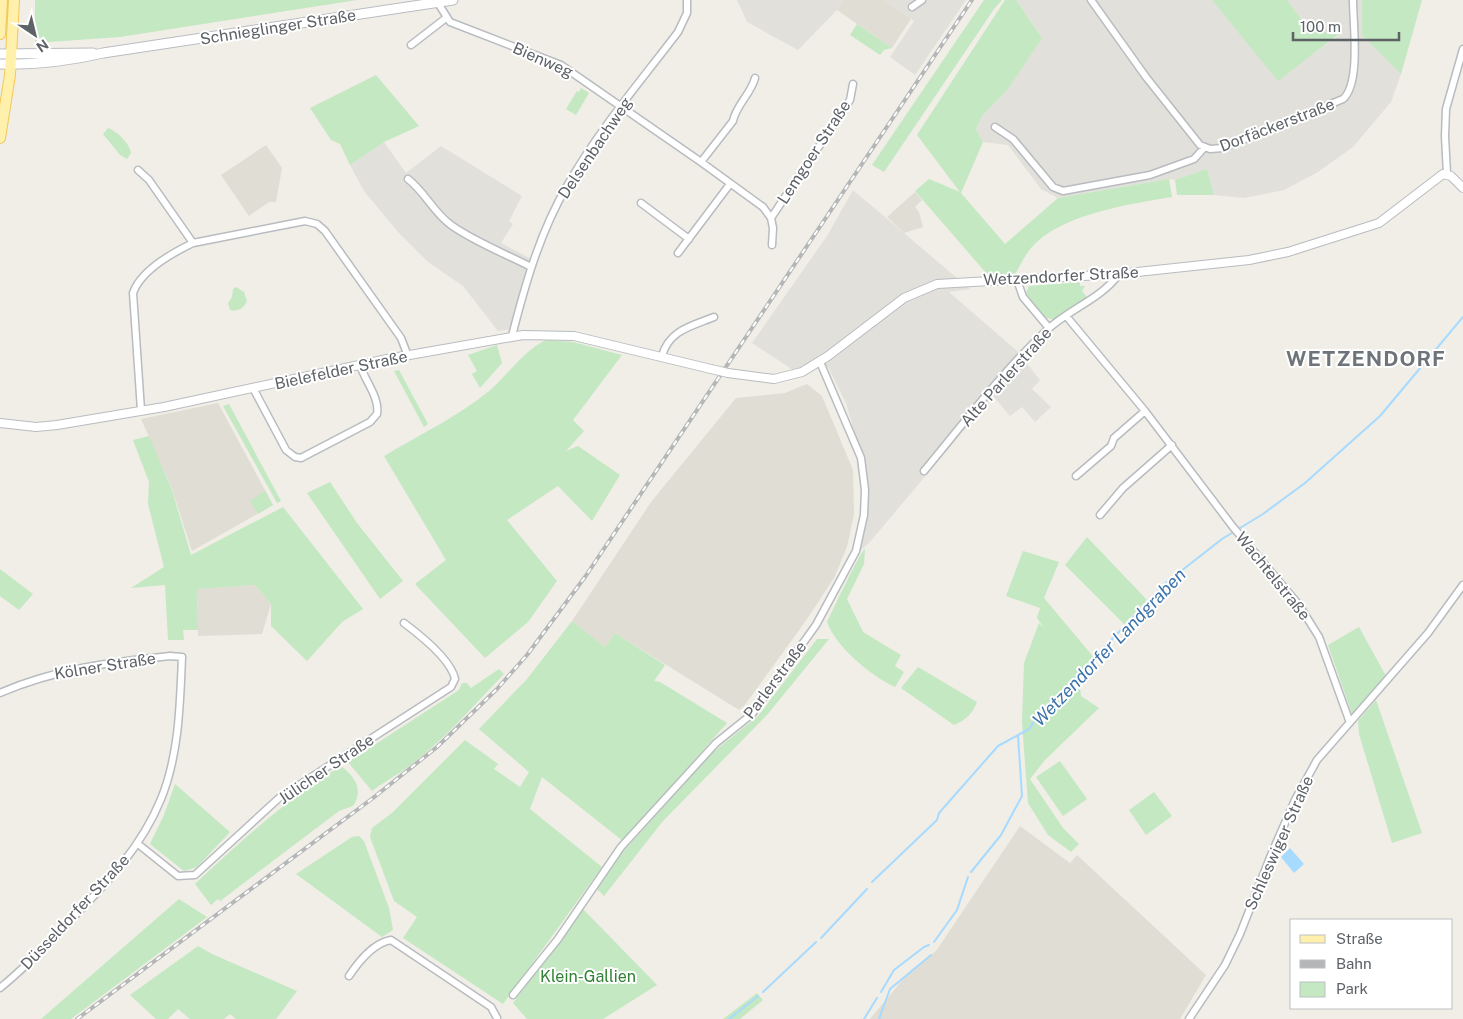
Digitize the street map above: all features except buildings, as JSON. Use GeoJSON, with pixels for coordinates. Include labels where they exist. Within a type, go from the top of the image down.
{"type":"FeatureCollection","features":[{"type":"Feature","properties":{"kind":"main road"},"geometry":{"type":"LineString","coordinates":[[0,34],[2,0]]}},
{"type":"Feature","properties":{"kind":"main road"},"geometry":{"type":"LineString","coordinates":[[0,138],[12,59],[14,0]]}},
{"type":"Feature","properties":{"kind":"main road","name":"Schnieglinger Straße"},"geometry":{"type":"LineString","coordinates":[[0,54],[12,59],[78,59],[103,53],[453,0]]}},
{"type":"Feature","properties":{"kind":"main road","name":"Schnieglinger Straße"},"geometry":{"type":"LineString","coordinates":[[0,64],[12,59]]}},
{"type":"Feature","properties":{"kind":"street","name":"Delsenbachweg"},"geometry":{"type":"LineString","coordinates":[[512,336],[530,267],[566,187],[622,106],[678,32],[686,13],[688,0]]}},
{"type":"Feature","properties":{"kind":"street"},"geometry":{"type":"LineString","coordinates":[[912,6],[922,0]]}},
{"type":"Feature","properties":{"kind":"street","name":"Dorfäckerstraße"},"geometry":{"type":"LineString","coordinates":[[1090,0],[1146,77],[1204,148],[1223,148],[1344,99],[1348,95],[1354,77],[1353,0]]}},
{"type":"Feature","properties":{"kind":"street"},"geometry":{"type":"LineString","coordinates":[[411,45],[446,18],[438,2]]}},
{"type":"Feature","properties":{"kind":"street","name":"Bienweg"},"geometry":{"type":"LineString","coordinates":[[446,18],[455,24],[561,65],[701,162],[763,208],[771,218]]}},
{"type":"Feature","properties":{"kind":"street"},"geometry":{"type":"LineString","coordinates":[[1463,49],[1446,109],[1445,136],[1447,174],[1463,188]]}},
{"type":"Feature","properties":{"kind":"street"},"geometry":{"type":"LineString","coordinates":[[701,162],[733,121],[734,114],[753,89],[755,78]]}},
{"type":"Feature","properties":{"kind":"street","name":"Lemgoer Straße"},"geometry":{"type":"LineString","coordinates":[[771,218],[850,100],[854,84]]}},
{"type":"Feature","properties":{"kind":"street"},"geometry":{"type":"LineString","coordinates":[[995,127],[1013,139],[1053,187],[1063,191],[1150,175],[1194,158],[1204,148]]}},
{"type":"Feature","properties":{"kind":"street"},"geometry":{"type":"LineString","coordinates":[[138,170],[149,180],[193,243]]}},
{"type":"Feature","properties":{"kind":"street","name":"Wetzendorfer Straße"},"geometry":{"type":"LineString","coordinates":[[682,362],[728,373],[774,379],[796,374],[820,362],[895,304],[918,290],[945,282],[1120,274],[1258,259],[1332,240],[1379,223],[1439,175],[1447,174]]}},
{"type":"Feature","properties":{"kind":"street"},"geometry":{"type":"LineString","coordinates":[[408,179],[418,186],[434,210],[451,225],[530,267]]}},
{"type":"Feature","properties":{"kind":"street"},"geometry":{"type":"LineString","coordinates":[[678,254],[730,184]]}},
{"type":"Feature","properties":{"kind":"street"},"geometry":{"type":"LineString","coordinates":[[641,204],[689,238]]}},
{"type":"Feature","properties":{"kind":"street"},"geometry":{"type":"LineString","coordinates":[[771,218],[773,228],[772,245]]}},
{"type":"Feature","properties":{"kind":"street"},"geometry":{"type":"LineString","coordinates":[[141,410],[133,293],[142,276],[193,243],[305,221],[317,224],[326,231],[401,338],[408,356]]}},
{"type":"Feature","properties":{"kind":"street","name":"Alte Parlerstraße"},"geometry":{"type":"LineString","coordinates":[[924,471],[1013,365],[1049,328],[1106,288],[1120,274]]}},
{"type":"Feature","properties":{"kind":"street"},"geometry":{"type":"LineString","coordinates":[[1017,280],[1023,297],[1049,328]]}},
{"type":"Feature","properties":{"kind":"street"},"geometry":{"type":"LineString","coordinates":[[662,356],[665,345],[673,336],[684,328],[714,316]]}},
{"type":"Feature","properties":{"kind":"street","name":"Wachtelstraße"},"geometry":{"type":"LineString","coordinates":[[1067,317],[1172,445],[1233,527],[1283,583],[1312,624],[1349,720]]}},
{"type":"Feature","properties":{"kind":"street","name":"Bielefelder Straße"},"geometry":{"type":"LineString","coordinates":[[0,423],[42,427],[141,410],[512,336],[574,336],[682,362]]}},
{"type":"Feature","properties":{"kind":"street","name":"Parlerstraße"},"geometry":{"type":"LineString","coordinates":[[513,996],[558,939],[621,847],[716,742],[752,714],[816,625],[856,551],[864,515],[865,490],[861,458],[820,362]]}},
{"type":"Feature","properties":{"kind":"street"},"geometry":{"type":"LineString","coordinates":[[253,388],[286,450],[294,457],[301,458],[370,422],[377,414],[377,402],[360,365]]}},
{"type":"Feature","properties":{"kind":"street"},"geometry":{"type":"LineString","coordinates":[[1076,476],[1111,446],[1114,438],[1145,411]]}},
{"type":"Feature","properties":{"kind":"street"},"geometry":{"type":"LineString","coordinates":[[1100,515],[1123,488],[1172,445]]}},
{"type":"Feature","properties":{"kind":"street","name":"Schleswiger Straße"},"geometry":{"type":"LineString","coordinates":[[1189,1019],[1225,965],[1240,934],[1271,855],[1311,770],[1325,749],[1410,653],[1463,585]]}},
{"type":"Feature","properties":{"kind":"street","name":"Jülicher Straße"},"geometry":{"type":"LineString","coordinates":[[138,844],[178,876],[196,875],[279,798],[451,687],[456,679],[453,668],[404,623]]}},
{"type":"Feature","properties":{"kind":"street","name":"Kölner Straße"},"geometry":{"type":"LineString","coordinates":[[0,693],[33,680],[76,668],[170,656],[182,657]]}},
{"type":"Feature","properties":{"kind":"street","name":"Düsseldorfer Straße"},"geometry":{"type":"LineString","coordinates":[[0,988],[90,901],[138,844],[162,798],[173,760],[181,701],[182,657]]}},
{"type":"Feature","properties":{"kind":"street"},"geometry":{"type":"LineString","coordinates":[[349,976],[361,958],[385,941],[391,940],[491,1007],[497,1018],[506,1019]]}},
{"type":"Feature","properties":{"kind":"shaded area"},"geometry":{"type":"Polygon","coordinates":[[[737,0],[843,0],[837,10],[798,50],[747,22],[737,0]]]}},
{"type":"Feature","properties":{"kind":"shaded area"},"geometry":{"type":"Polygon","coordinates":[[[843,0],[883,0],[911,19],[892,48],[837,10],[843,0]]]}},
{"type":"Feature","properties":{"kind":"shaded area"},"geometry":{"type":"Polygon","coordinates":[[[883,0],[966,0],[915,75],[890,57],[914,21],[883,0]]]}},
{"type":"Feature","properties":{"kind":"shaded area"},"geometry":{"type":"Polygon","coordinates":[[[1016,0],[1212,0],[1278,80],[1339,35],[1310,31],[1287,0],[1362,0],[1362,35],[1401,74],[1391,102],[1353,147],[1318,172],[1284,190],[1244,198],[1214,195],[1207,169],[1175,180],[1169,179],[1058,198],[1041,189],[1008,145],[983,142],[976,129],[982,116],[1008,89],[1041,36],[1016,0]]]}},
{"type":"Feature","properties":{"kind":"shaded area"},"geometry":{"type":"Polygon","coordinates":[[[384,142],[406,173],[441,146],[522,196],[509,221],[513,224],[501,243],[535,261],[511,329],[498,331],[463,286],[428,262],[398,232],[364,191],[350,165],[384,142]]]}},
{"type":"Feature","properties":{"kind":"shaded area"},"geometry":{"type":"Polygon","coordinates":[[[266,145],[282,168],[276,202],[269,202],[249,216],[221,175],[266,145]]]}},
{"type":"Feature","properties":{"kind":"shaded area"},"geometry":{"type":"Polygon","coordinates":[[[853,190],[970,289],[949,292],[1017,351],[1040,380],[1032,389],[1051,407],[1035,422],[1022,407],[1010,416],[993,396],[869,543],[859,552],[869,483],[846,403],[828,367],[793,370],[752,343],[827,236],[853,190]]]}},
{"type":"Feature","properties":{"kind":"shaded area"},"geometry":{"type":"Polygon","coordinates":[[[915,192],[922,200],[915,207],[919,212],[923,227],[904,233],[887,217],[915,192]]]}},
{"type":"Feature","properties":{"kind":"shaded area"},"geometry":{"type":"Polygon","coordinates":[[[807,384],[822,396],[853,470],[854,514],[847,547],[834,578],[805,622],[744,706],[739,710],[615,633],[605,647],[572,621],[651,502],[736,398],[785,393],[807,384]]]}},
{"type":"Feature","properties":{"kind":"shaded area"},"geometry":{"type":"Polygon","coordinates":[[[218,403],[273,505],[192,551],[172,489],[141,419],[218,403]]]}},
{"type":"Feature","properties":{"kind":"shaded area"},"geometry":{"type":"Polygon","coordinates":[[[255,585],[271,604],[262,634],[198,636],[197,589],[255,585]]]}},
{"type":"Feature","properties":{"kind":"shaded area"},"geometry":{"type":"Polygon","coordinates":[[[1020,826],[1070,863],[1077,855],[1206,975],[1180,1019],[870,1019],[910,971],[936,951],[1020,826]]]}},
{"type":"Feature","properties":{"kind":"green space"},"geometry":{"type":"Polygon","coordinates":[[[35,0],[357,0],[120,37],[35,43],[35,0]]]}},
{"type":"Feature","properties":{"kind":"green space"},"geometry":{"type":"Polygon","coordinates":[[[984,0],[1002,0],[994,9],[884,172],[872,165],[984,0]]]}},
{"type":"Feature","properties":{"kind":"green space"},"geometry":{"type":"Polygon","coordinates":[[[1005,0],[1016,0],[1042,38],[1008,89],[982,116],[976,129],[983,142],[961,193],[1005,244],[1058,198],[1169,179],[1172,197],[1117,207],[1077,219],[1044,236],[1031,248],[1015,274],[987,274],[915,191],[929,179],[960,192],[917,135],[1005,0]]]}},
{"type":"Feature","properties":{"kind":"green space"},"geometry":{"type":"Polygon","coordinates":[[[1212,0],[1287,0],[1310,31],[1339,34],[1278,81],[1212,0]]]}},
{"type":"Feature","properties":{"kind":"green space"},"geometry":{"type":"Polygon","coordinates":[[[1362,0],[1422,0],[1401,74],[1362,35],[1362,0]]]}},
{"type":"Feature","properties":{"kind":"green space"},"geometry":{"type":"Polygon","coordinates":[[[857,24],[892,48],[884,50],[880,55],[850,35],[857,24]]]}},
{"type":"Feature","properties":{"kind":"green space"},"geometry":{"type":"Polygon","coordinates":[[[376,75],[419,126],[384,142],[350,165],[340,144],[331,140],[310,108],[376,75]]]}},
{"type":"Feature","properties":{"kind":"green space"},"geometry":{"type":"Polygon","coordinates":[[[581,88],[589,93],[576,115],[566,109],[577,91],[579,92],[581,88]]]}},
{"type":"Feature","properties":{"kind":"green space"},"geometry":{"type":"Polygon","coordinates":[[[108,128],[126,142],[131,153],[127,159],[120,155],[103,134],[108,128]]]}},
{"type":"Feature","properties":{"kind":"green space"},"geometry":{"type":"Polygon","coordinates":[[[1207,169],[1214,195],[1177,195],[1175,180],[1207,169]]]}},
{"type":"Feature","properties":{"kind":"green space"},"geometry":{"type":"Polygon","coordinates":[[[1080,282],[1080,286],[1085,286],[1082,291],[1087,297],[1054,320],[1044,317],[1026,293],[1029,286],[1080,282]]]}},
{"type":"Feature","properties":{"kind":"green space"},"geometry":{"type":"Polygon","coordinates":[[[236,287],[244,292],[247,301],[240,309],[230,310],[228,303],[232,297],[233,289],[236,287]]]}},
{"type":"Feature","properties":{"kind":"green space"},"geometry":{"type":"Polygon","coordinates":[[[546,340],[573,342],[622,355],[573,420],[584,431],[566,451],[578,446],[620,475],[592,521],[558,486],[507,520],[557,581],[528,622],[485,658],[415,584],[446,560],[384,456],[477,400],[496,385],[530,350],[546,340]]]}},
{"type":"Feature","properties":{"kind":"green space"},"geometry":{"type":"Polygon","coordinates":[[[497,345],[502,363],[480,388],[472,374],[477,371],[468,355],[497,345]]]}},
{"type":"Feature","properties":{"kind":"green space"},"geometry":{"type":"Polygon","coordinates":[[[399,370],[428,424],[424,427],[394,371],[399,370]]]}},
{"type":"Feature","properties":{"kind":"green space"},"geometry":{"type":"Polygon","coordinates":[[[229,404],[281,501],[277,503],[223,406],[229,404]]]}},
{"type":"Feature","properties":{"kind":"green space"},"geometry":{"type":"Polygon","coordinates":[[[149,436],[172,490],[191,555],[283,507],[363,609],[342,622],[307,661],[271,626],[271,604],[255,585],[197,589],[198,630],[183,630],[184,640],[168,640],[165,585],[131,588],[164,567],[148,504],[149,482],[133,440],[149,436]]]}},
{"type":"Feature","properties":{"kind":"green space"},"geometry":{"type":"Polygon","coordinates":[[[330,482],[357,523],[403,581],[380,599],[307,493],[330,482]]]}},
{"type":"Feature","properties":{"kind":"green space"},"geometry":{"type":"Polygon","coordinates":[[[265,491],[273,505],[258,514],[250,501],[265,491]]]}},
{"type":"Feature","properties":{"kind":"green space"},"geometry":{"type":"Polygon","coordinates":[[[1087,537],[1147,600],[1124,624],[1065,565],[1087,537]]]}},
{"type":"Feature","properties":{"kind":"green space"},"geometry":{"type":"Polygon","coordinates":[[[865,549],[864,564],[847,599],[863,632],[901,655],[895,666],[904,672],[895,687],[876,676],[855,660],[838,641],[827,622],[865,549]]]}},
{"type":"Feature","properties":{"kind":"green space"},"geometry":{"type":"Polygon","coordinates":[[[1023,551],[1059,562],[1044,598],[1096,660],[1079,678],[1081,696],[1099,708],[1045,760],[1030,779],[1063,828],[1079,844],[1071,852],[1048,835],[1028,803],[1022,722],[1024,663],[1039,623],[1044,628],[1037,618],[1040,608],[1006,596],[1023,551]]]}},
{"type":"Feature","properties":{"kind":"green space"},"geometry":{"type":"Polygon","coordinates":[[[0,569],[33,594],[19,610],[0,596],[0,569]]]}},
{"type":"Feature","properties":{"kind":"green space"},"geometry":{"type":"Polygon","coordinates":[[[572,621],[605,647],[615,633],[665,665],[654,681],[660,682],[727,723],[623,841],[542,777],[530,809],[602,867],[503,1004],[403,938],[417,917],[394,901],[370,837],[372,828],[392,813],[465,740],[498,764],[494,769],[520,787],[529,772],[479,729],[527,679],[572,621]]]}},
{"type":"Feature","properties":{"kind":"green space"},"geometry":{"type":"Polygon","coordinates":[[[1359,627],[1386,676],[1352,714],[1328,645],[1359,627]]]}},
{"type":"Feature","properties":{"kind":"green space"},"geometry":{"type":"Polygon","coordinates":[[[817,639],[829,639],[767,715],[663,821],[604,896],[596,888],[613,863],[712,753],[758,716],[817,639]]]}},
{"type":"Feature","properties":{"kind":"green space"},"geometry":{"type":"Polygon","coordinates":[[[918,667],[977,702],[968,716],[954,725],[901,688],[918,667]]]}},
{"type":"Feature","properties":{"kind":"green space"},"geometry":{"type":"Polygon","coordinates":[[[499,669],[504,674],[442,739],[415,762],[372,791],[348,762],[459,690],[462,683],[467,683],[471,688],[499,669]]]}},
{"type":"Feature","properties":{"kind":"green space"},"geometry":{"type":"Polygon","coordinates":[[[1376,700],[1422,833],[1392,843],[1359,734],[1358,721],[1376,700]]]}},
{"type":"Feature","properties":{"kind":"green space"},"geometry":{"type":"Polygon","coordinates":[[[1060,761],[1087,799],[1063,816],[1036,777],[1060,761]]]}},
{"type":"Feature","properties":{"kind":"green space"},"geometry":{"type":"Polygon","coordinates":[[[341,766],[354,779],[358,789],[353,806],[339,811],[220,901],[218,899],[211,905],[195,884],[283,806],[341,766]]]}},
{"type":"Feature","properties":{"kind":"green space"},"geometry":{"type":"Polygon","coordinates":[[[175,784],[230,832],[197,867],[184,871],[150,844],[164,815],[175,784]]]}},
{"type":"Feature","properties":{"kind":"green space"},"geometry":{"type":"Polygon","coordinates":[[[1154,792],[1172,816],[1146,835],[1129,810],[1154,792]]]}},
{"type":"Feature","properties":{"kind":"green space"},"geometry":{"type":"Polygon","coordinates":[[[359,836],[364,841],[389,908],[393,930],[382,937],[296,874],[352,837],[359,836]]]}},
{"type":"Feature","properties":{"kind":"green space"},"geometry":{"type":"Polygon","coordinates":[[[179,899],[207,917],[71,1019],[41,1019],[179,899]]]}},
{"type":"Feature","properties":{"kind":"green space","name":"Klein-Gallien"},"geometry":{"type":"Polygon","coordinates":[[[583,909],[657,985],[603,1019],[527,1019],[513,1003],[583,909]]]}},
{"type":"Feature","properties":{"kind":"green space"},"geometry":{"type":"Polygon","coordinates":[[[198,946],[297,991],[276,1019],[236,1019],[230,1014],[224,1019],[190,1019],[178,1009],[168,1019],[156,1019],[130,995],[198,946]]]}},
{"type":"Feature","properties":{"kind":"green space"},"geometry":{"type":"Polygon","coordinates":[[[757,993],[763,1000],[740,1019],[723,1019],[757,993]]]}},
{"type":"Feature","properties":{"kind":"water"},"geometry":{"type":"Polygon","coordinates":[[[1290,848],[1304,864],[1294,873],[1281,857],[1290,848]]]}},
{"type":"Feature","properties":{"kind":"waterway","name":"Wetzendorfer Landgraben"},"geometry":{"type":"LineString","coordinates":[[872,882],[937,820],[939,813],[998,746],[1029,729],[1037,717],[1167,582],[1222,539],[1263,514],[1305,483],[1380,416],[1463,317]]}},
{"type":"Feature","properties":{"kind":"waterway"},"geometry":{"type":"LineString","coordinates":[[971,872],[1001,835],[1022,796],[1018,736]]}},
{"type":"Feature","properties":{"kind":"waterway"},"geometry":{"type":"LineString","coordinates":[[934,942],[957,910],[968,877]]}},
{"type":"Feature","properties":{"kind":"waterway","name":"Wetzendorfer Landgraben"},"geometry":{"type":"LineString","coordinates":[[821,938],[867,889]]}},
{"type":"Feature","properties":{"kind":"waterway","name":"Wetzendorfer Landgraben"},"geometry":{"type":"LineString","coordinates":[[763,992],[816,942]]}},
{"type":"Feature","properties":{"kind":"waterway"},"geometry":{"type":"LineString","coordinates":[[881,992],[894,970],[929,945]]}},
{"type":"Feature","properties":{"kind":"waterway","name":"Wetzendorfer Landgraben"},"geometry":{"type":"LineString","coordinates":[[879,1019],[890,989],[931,955]]}},
{"type":"Feature","properties":{"kind":"waterway","name":"Wetzendorfer Landgraben"},"geometry":{"type":"LineString","coordinates":[[729,1019],[758,996]]}},
{"type":"Feature","properties":{"kind":"waterway"},"geometry":{"type":"LineString","coordinates":[[864,1019],[877,998]]}},
{"type":"Feature","properties":{"kind":"railway"},"geometry":{"type":"LineString","coordinates":[[77,1019],[373,798],[437,747],[497,689],[527,655],[585,577],[972,0]]}},
{"type":"Feature","properties":{"kind":"district","name":"WETZENDORF"},"geometry":{"type":"Point","coordinates":[1366,358]}}]}
